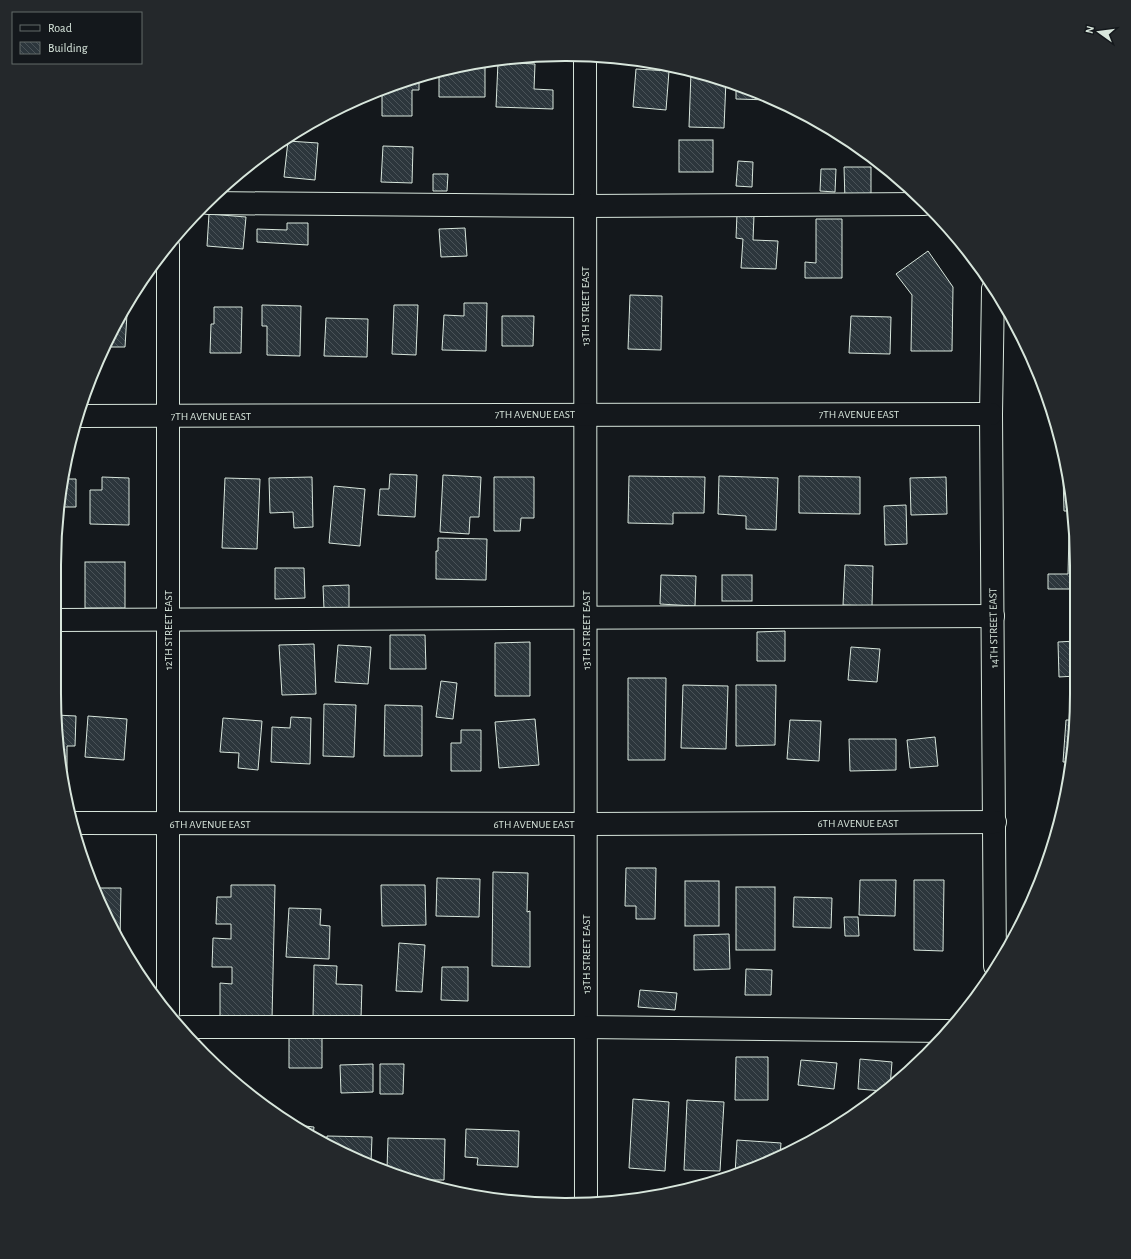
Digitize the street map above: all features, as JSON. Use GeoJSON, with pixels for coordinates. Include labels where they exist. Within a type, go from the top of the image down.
{"type":"FeatureCollection","features":[{"type":"Feature","properties":{"kind":"street","name":"13TH STREET EAST"},"geometry":{"type":"LineString","coordinates":[[585,62],[586,1197]]}},
{"type":"Feature","properties":{"kind":"street"},"geometry":{"type":"LineString","coordinates":[[215,203],[585,206],[917,204]]}},
{"type":"Feature","properties":{"kind":"street","name":"12TH STREET EAST"},"geometry":{"type":"LineString","coordinates":[[168,254],[168,1005]]}},
{"type":"Feature","properties":{"kind":"street","name":"14TH STREET EAST"},"geometry":{"type":"LineString","coordinates":[[993,298],[991,414],[995,958]]}},
{"type":"Feature","properties":{"kind":"street","name":"7TH AVENUE EAST"},"geometry":{"type":"LineString","coordinates":[[84,416],[991,414]]}},
{"type":"Feature","properties":{"kind":"street"},"geometry":{"type":"LineString","coordinates":[[61,620],[586,619],[993,616]]}},
{"type":"Feature","properties":{"kind":"street","name":"6TH AVENUE EAST"},"geometry":{"type":"LineString","coordinates":[[78,823],[586,824],[995,822]]}},
{"type":"Feature","properties":{"kind":"street"},"geometry":{"type":"LineString","coordinates":[[187,1027],[586,1026],[940,1031]]}},
{"type":"Feature","properties":{"kind":"building"},"geometry":{"type":"Polygon","coordinates":[[[520,63],[535,64],[534,89],[553,90],[553,109],[496,107],[498,65],[520,63]]]}},
{"type":"Feature","properties":{"kind":"building"},"geometry":{"type":"Polygon","coordinates":[[[485,68],[485,97],[439,97],[439,77],[485,68]]]}},
{"type":"Feature","properties":{"kind":"building"},"geometry":{"type":"Polygon","coordinates":[[[636,69],[669,72],[666,110],[633,107],[636,69]]]}},
{"type":"Feature","properties":{"kind":"building"},"geometry":{"type":"Polygon","coordinates":[[[691,77],[726,87],[724,128],[689,127],[691,77]]]}},
{"type":"Feature","properties":{"kind":"building"},"geometry":{"type":"Polygon","coordinates":[[[419,83],[419,90],[412,90],[412,116],[382,116],[382,95],[419,83]]]}},
{"type":"Feature","properties":{"kind":"building"},"geometry":{"type":"Polygon","coordinates":[[[736,91],[761,100],[736,99],[736,91]]]}},
{"type":"Feature","properties":{"kind":"building"},"geometry":{"type":"Polygon","coordinates":[[[679,140],[713,140],[713,172],[679,172],[679,140]]]}},
{"type":"Feature","properties":{"kind":"building"},"geometry":{"type":"Polygon","coordinates":[[[293,141],[318,143],[315,180],[284,177],[288,144],[293,141]]]}},
{"type":"Feature","properties":{"kind":"building"},"geometry":{"type":"Polygon","coordinates":[[[383,146],[413,147],[412,183],[381,182],[383,146]]]}},
{"type":"Feature","properties":{"kind":"building"},"geometry":{"type":"Polygon","coordinates":[[[738,161],[753,162],[752,187],[736,186],[738,161]]]}},
{"type":"Feature","properties":{"kind":"building"},"geometry":{"type":"Polygon","coordinates":[[[844,167],[871,167],[871,201],[845,201],[844,167]]]}},
{"type":"Feature","properties":{"kind":"building"},"geometry":{"type":"Polygon","coordinates":[[[821,169],[836,169],[835,192],[820,191],[821,169]]]}},
{"type":"Feature","properties":{"kind":"building"},"geometry":{"type":"Polygon","coordinates":[[[433,174],[448,174],[447,191],[433,191],[433,174]]]}},
{"type":"Feature","properties":{"kind":"building"},"geometry":{"type":"Polygon","coordinates":[[[209,214],[246,217],[243,249],[207,246],[209,214]]]}},
{"type":"Feature","properties":{"kind":"building"},"geometry":{"type":"Polygon","coordinates":[[[737,214],[754,215],[753,240],[778,241],[776,269],[741,268],[743,239],[736,238],[737,214]]]}},
{"type":"Feature","properties":{"kind":"building"},"geometry":{"type":"Polygon","coordinates":[[[816,219],[842,219],[842,278],[805,278],[805,262],[816,263],[816,219]]]}},
{"type":"Feature","properties":{"kind":"building"},"geometry":{"type":"Polygon","coordinates":[[[287,223],[308,223],[308,245],[257,242],[257,229],[287,230],[287,223]]]}},
{"type":"Feature","properties":{"kind":"building"},"geometry":{"type":"Polygon","coordinates":[[[465,228],[467,256],[441,257],[439,229],[465,228]]]}},
{"type":"Feature","properties":{"kind":"building"},"geometry":{"type":"Polygon","coordinates":[[[928,251],[953,287],[952,351],[911,351],[912,295],[896,274],[928,251]]]}},
{"type":"Feature","properties":{"kind":"building"},"geometry":{"type":"Polygon","coordinates":[[[630,295],[662,296],[661,350],[628,349],[630,295]]]}},
{"type":"Feature","properties":{"kind":"building"},"geometry":{"type":"Polygon","coordinates":[[[464,303],[487,303],[486,351],[442,350],[444,315],[464,316],[464,303]]]}},
{"type":"Feature","properties":{"kind":"building"},"geometry":{"type":"Polygon","coordinates":[[[262,305],[301,306],[300,356],[267,355],[267,326],[262,326],[262,305]]]}},
{"type":"Feature","properties":{"kind":"building"},"geometry":{"type":"Polygon","coordinates":[[[394,305],[418,305],[416,355],[392,354],[394,305]]]}},
{"type":"Feature","properties":{"kind":"building"},"geometry":{"type":"Polygon","coordinates":[[[214,307],[242,307],[241,353],[210,353],[211,324],[214,324],[214,307]]]}},
{"type":"Feature","properties":{"kind":"building"},"geometry":{"type":"Polygon","coordinates":[[[502,316],[534,316],[533,346],[502,346],[502,316]]]}},
{"type":"Feature","properties":{"kind":"building"},"geometry":{"type":"Polygon","coordinates":[[[851,316],[891,317],[890,354],[849,353],[851,316]]]}},
{"type":"Feature","properties":{"kind":"building"},"geometry":{"type":"Polygon","coordinates":[[[127,317],[125,347],[111,347],[127,317]]]}},
{"type":"Feature","properties":{"kind":"building"},"geometry":{"type":"Polygon","coordinates":[[[326,318],[368,319],[367,357],[324,356],[326,318]]]}},
{"type":"Feature","properties":{"kind":"building"},"geometry":{"type":"Polygon","coordinates":[[[390,474],[417,475],[415,517],[378,515],[380,489],[389,489],[390,474]]]}},
{"type":"Feature","properties":{"kind":"building"},"geometry":{"type":"Polygon","coordinates":[[[443,475],[481,477],[479,517],[470,517],[469,534],[440,532],[443,475]]]}},
{"type":"Feature","properties":{"kind":"building"},"geometry":{"type":"Polygon","coordinates":[[[629,476],[705,477],[704,513],[673,513],[673,524],[628,523],[629,476]]]}},
{"type":"Feature","properties":{"kind":"building"},"geometry":{"type":"Polygon","coordinates":[[[719,476],[778,478],[776,530],[746,529],[746,516],[718,514],[719,476]]]}},
{"type":"Feature","properties":{"kind":"building"},"geometry":{"type":"Polygon","coordinates":[[[799,476],[860,477],[860,514],[799,513],[799,476]]]}},
{"type":"Feature","properties":{"kind":"building"},"geometry":{"type":"Polygon","coordinates":[[[102,477],[129,478],[129,525],[90,524],[90,490],[102,490],[102,477]]]}},
{"type":"Feature","properties":{"kind":"building"},"geometry":{"type":"Polygon","coordinates":[[[312,477],[313,527],[294,528],[293,512],[270,513],[269,478],[312,477]]]}},
{"type":"Feature","properties":{"kind":"building"},"geometry":{"type":"Polygon","coordinates":[[[494,477],[534,477],[534,518],[521,518],[520,531],[494,531],[494,477]]]}},
{"type":"Feature","properties":{"kind":"building"},"geometry":{"type":"Polygon","coordinates":[[[946,477],[947,514],[911,515],[910,478],[946,477]]]}},
{"type":"Feature","properties":{"kind":"building"},"geometry":{"type":"Polygon","coordinates":[[[225,478],[260,479],[257,549],[222,548],[225,478]]]}},
{"type":"Feature","properties":{"kind":"building"},"geometry":{"type":"Polygon","coordinates":[[[69,479],[76,479],[76,507],[64,507],[69,479]]]}},
{"type":"Feature","properties":{"kind":"building"},"geometry":{"type":"Polygon","coordinates":[[[1063,485],[1067,511],[1064,511],[1063,485]]]}},
{"type":"Feature","properties":{"kind":"building"},"geometry":{"type":"Polygon","coordinates":[[[334,486],[365,489],[360,546],[329,543],[334,486]]]}},
{"type":"Feature","properties":{"kind":"building"},"geometry":{"type":"Polygon","coordinates":[[[906,505],[907,544],[885,545],[884,506],[906,505]]]}},
{"type":"Feature","properties":{"kind":"building"},"geometry":{"type":"Polygon","coordinates":[[[1069,533],[1070,589],[1048,589],[1048,574],[1068,574],[1069,533]]]}},
{"type":"Feature","properties":{"kind":"building"},"geometry":{"type":"Polygon","coordinates":[[[438,538],[487,539],[486,580],[436,579],[436,551],[438,551],[438,538]]]}},
{"type":"Feature","properties":{"kind":"building"},"geometry":{"type":"Polygon","coordinates":[[[85,562],[125,562],[125,608],[85,608],[85,562]]]}},
{"type":"Feature","properties":{"kind":"building"},"geometry":{"type":"Polygon","coordinates":[[[845,565],[873,566],[872,606],[843,605],[845,565]]]}},
{"type":"Feature","properties":{"kind":"building"},"geometry":{"type":"Polygon","coordinates":[[[275,568],[304,568],[305,598],[275,599],[275,568]]]}},
{"type":"Feature","properties":{"kind":"building"},"geometry":{"type":"Polygon","coordinates":[[[661,575],[696,576],[695,606],[660,604],[661,575]]]}},
{"type":"Feature","properties":{"kind":"building"},"geometry":{"type":"Polygon","coordinates":[[[722,575],[752,575],[752,601],[722,601],[722,575]]]}},
{"type":"Feature","properties":{"kind":"building"},"geometry":{"type":"Polygon","coordinates":[[[349,585],[349,608],[324,609],[323,586],[349,585]]]}},
{"type":"Feature","properties":{"kind":"building"},"geometry":{"type":"Polygon","coordinates":[[[785,631],[785,661],[757,661],[757,632],[785,631]]]}},
{"type":"Feature","properties":{"kind":"building"},"geometry":{"type":"Polygon","coordinates":[[[390,635],[425,635],[426,669],[390,669],[390,635]]]}},
{"type":"Feature","properties":{"kind":"building"},"geometry":{"type":"Polygon","coordinates":[[[1070,641],[1070,676],[1059,677],[1058,642],[1070,641]]]}},
{"type":"Feature","properties":{"kind":"building"},"geometry":{"type":"Polygon","coordinates":[[[530,642],[530,696],[495,696],[495,643],[530,642]]]}},
{"type":"Feature","properties":{"kind":"building"},"geometry":{"type":"Polygon","coordinates":[[[314,644],[316,694],[282,695],[279,645],[314,644]]]}},
{"type":"Feature","properties":{"kind":"building"},"geometry":{"type":"Polygon","coordinates":[[[338,645],[371,647],[368,684],[335,682],[338,645]]]}},
{"type":"Feature","properties":{"kind":"building"},"geometry":{"type":"Polygon","coordinates":[[[851,647],[880,649],[877,682],[848,680],[851,647]]]}},
{"type":"Feature","properties":{"kind":"building"},"geometry":{"type":"Polygon","coordinates":[[[628,678],[666,678],[665,760],[628,760],[628,678]]]}},
{"type":"Feature","properties":{"kind":"building"},"geometry":{"type":"Polygon","coordinates":[[[441,681],[457,683],[453,719],[436,717],[441,681]]]}},
{"type":"Feature","properties":{"kind":"building"},"geometry":{"type":"Polygon","coordinates":[[[683,685],[728,686],[726,749],[681,748],[683,685]]]}},
{"type":"Feature","properties":{"kind":"building"},"geometry":{"type":"Polygon","coordinates":[[[736,685],[776,685],[775,745],[736,746],[736,685]]]}},
{"type":"Feature","properties":{"kind":"building"},"geometry":{"type":"Polygon","coordinates":[[[324,704],[356,705],[354,757],[323,756],[324,704]]]}},
{"type":"Feature","properties":{"kind":"building"},"geometry":{"type":"Polygon","coordinates":[[[385,705],[422,706],[422,756],[384,756],[385,705]]]}},
{"type":"Feature","properties":{"kind":"building"},"geometry":{"type":"Polygon","coordinates":[[[62,715],[76,716],[75,746],[67,746],[67,770],[62,715]]]}},
{"type":"Feature","properties":{"kind":"building"},"geometry":{"type":"Polygon","coordinates":[[[88,716],[127,719],[124,760],[85,757],[88,716]]]}},
{"type":"Feature","properties":{"kind":"building"},"geometry":{"type":"Polygon","coordinates":[[[291,717],[311,718],[310,764],[271,762],[272,727],[290,728],[291,717]]]}},
{"type":"Feature","properties":{"kind":"building"},"geometry":{"type":"Polygon","coordinates":[[[223,718],[262,721],[258,770],[238,768],[239,753],[220,752],[223,718]]]}},
{"type":"Feature","properties":{"kind":"building"},"geometry":{"type":"Polygon","coordinates":[[[535,719],[539,765],[499,768],[495,722],[535,719]]]}},
{"type":"Feature","properties":{"kind":"building"},"geometry":{"type":"Polygon","coordinates":[[[790,720],[821,721],[819,761],[787,759],[790,720]]]}},
{"type":"Feature","properties":{"kind":"building"},"geometry":{"type":"Polygon","coordinates":[[[1066,720],[1069,720],[1066,759],[1065,762],[1063,762],[1066,720]]]}},
{"type":"Feature","properties":{"kind":"building"},"geometry":{"type":"Polygon","coordinates":[[[461,730],[481,730],[481,771],[451,771],[451,743],[461,743],[461,730]]]}},
{"type":"Feature","properties":{"kind":"building"},"geometry":{"type":"Polygon","coordinates":[[[935,737],[938,766],[910,768],[907,740],[935,737]]]}},
{"type":"Feature","properties":{"kind":"building"},"geometry":{"type":"Polygon","coordinates":[[[849,739],[896,739],[896,770],[850,771],[849,739]]]}},
{"type":"Feature","properties":{"kind":"building"},"geometry":{"type":"Polygon","coordinates":[[[626,868],[656,868],[655,919],[636,919],[636,906],[625,906],[626,868]]]}},
{"type":"Feature","properties":{"kind":"building"},"geometry":{"type":"Polygon","coordinates":[[[493,872],[528,873],[527,912],[530,911],[530,967],[492,966],[493,872]]]}},
{"type":"Feature","properties":{"kind":"building"},"geometry":{"type":"Polygon","coordinates":[[[437,878],[480,879],[479,917],[436,916],[437,878]]]}},
{"type":"Feature","properties":{"kind":"building"},"geometry":{"type":"Polygon","coordinates":[[[860,880],[896,880],[895,916],[859,915],[860,880]]]}},
{"type":"Feature","properties":{"kind":"building"},"geometry":{"type":"Polygon","coordinates":[[[914,880],[944,880],[943,951],[914,950],[914,880]]]}},
{"type":"Feature","properties":{"kind":"building"},"geometry":{"type":"Polygon","coordinates":[[[685,881],[719,881],[719,926],[685,926],[685,881]]]}},
{"type":"Feature","properties":{"kind":"building"},"geometry":{"type":"Polygon","coordinates":[[[231,885],[275,885],[272,1019],[220,1018],[220,983],[232,984],[232,967],[212,967],[213,938],[231,939],[231,924],[216,924],[217,897],[231,897],[231,885]]]}},
{"type":"Feature","properties":{"kind":"building"},"geometry":{"type":"Polygon","coordinates":[[[381,885],[425,885],[426,925],[382,926],[381,885]]]}},
{"type":"Feature","properties":{"kind":"building"},"geometry":{"type":"Polygon","coordinates":[[[736,887],[775,887],[775,950],[736,950],[736,887]]]}},
{"type":"Feature","properties":{"kind":"building"},"geometry":{"type":"Polygon","coordinates":[[[99,888],[121,888],[120,930],[99,888]]]}},
{"type":"Feature","properties":{"kind":"building"},"geometry":{"type":"Polygon","coordinates":[[[794,897],[832,898],[831,928],[793,927],[794,897]]]}},
{"type":"Feature","properties":{"kind":"building"},"geometry":{"type":"Polygon","coordinates":[[[289,908],[321,909],[320,925],[330,926],[329,959],[286,957],[289,908]]]}},
{"type":"Feature","properties":{"kind":"building"},"geometry":{"type":"Polygon","coordinates":[[[844,917],[858,917],[859,936],[845,936],[844,917]]]}},
{"type":"Feature","properties":{"kind":"building"},"geometry":{"type":"Polygon","coordinates":[[[729,934],[730,969],[694,970],[694,935],[729,934]]]}},
{"type":"Feature","properties":{"kind":"building"},"geometry":{"type":"Polygon","coordinates":[[[399,943],[425,945],[422,992],[396,991],[399,943]]]}},
{"type":"Feature","properties":{"kind":"building"},"geometry":{"type":"Polygon","coordinates":[[[314,965],[337,966],[336,984],[362,985],[361,1019],[313,1018],[314,965]]]}},
{"type":"Feature","properties":{"kind":"building"},"geometry":{"type":"Polygon","coordinates":[[[442,967],[468,967],[468,1001],[441,1000],[442,967]]]}},
{"type":"Feature","properties":{"kind":"building"},"geometry":{"type":"Polygon","coordinates":[[[746,969],[772,970],[771,995],[745,995],[746,969]]]}},
{"type":"Feature","properties":{"kind":"building"},"geometry":{"type":"Polygon","coordinates":[[[640,990],[677,993],[675,1010],[638,1007],[640,990]]]}},
{"type":"Feature","properties":{"kind":"building"},"geometry":{"type":"Polygon","coordinates":[[[289,1037],[322,1038],[322,1068],[289,1068],[289,1037]]]}},
{"type":"Feature","properties":{"kind":"building"},"geometry":{"type":"Polygon","coordinates":[[[736,1057],[768,1057],[768,1100],[735,1100],[736,1057]]]}},
{"type":"Feature","properties":{"kind":"building"},"geometry":{"type":"Polygon","coordinates":[[[860,1059],[892,1062],[891,1079],[877,1091],[858,1089],[860,1059]]]}},
{"type":"Feature","properties":{"kind":"building"},"geometry":{"type":"Polygon","coordinates":[[[801,1060],[837,1063],[834,1089],[798,1085],[801,1060]]]}},
{"type":"Feature","properties":{"kind":"building"},"geometry":{"type":"Polygon","coordinates":[[[373,1064],[373,1092],[341,1093],[340,1065],[373,1064]]]}},
{"type":"Feature","properties":{"kind":"building"},"geometry":{"type":"Polygon","coordinates":[[[380,1064],[404,1064],[403,1094],[380,1094],[380,1064]]]}},
{"type":"Feature","properties":{"kind":"building"},"geometry":{"type":"Polygon","coordinates":[[[633,1099],[669,1102],[665,1171],[629,1168],[633,1099]]]}},
{"type":"Feature","properties":{"kind":"building"},"geometry":{"type":"Polygon","coordinates":[[[687,1100],[724,1102],[720,1171],[684,1170],[687,1100]]]}},
{"type":"Feature","properties":{"kind":"building"},"geometry":{"type":"Polygon","coordinates":[[[307,1126],[314,1127],[314,1130],[307,1126]]]}},
{"type":"Feature","properties":{"kind":"building"},"geometry":{"type":"Polygon","coordinates":[[[466,1129],[519,1131],[518,1167],[477,1165],[478,1158],[465,1157],[466,1129]]]}},
{"type":"Feature","properties":{"kind":"building"},"geometry":{"type":"Polygon","coordinates":[[[327,1136],[372,1137],[371,1160],[342,1146],[327,1138],[327,1136]]]}},
{"type":"Feature","properties":{"kind":"building"},"geometry":{"type":"Polygon","coordinates":[[[388,1138],[445,1139],[444,1180],[432,1180],[387,1165],[388,1138]]]}},
{"type":"Feature","properties":{"kind":"building"},"geometry":{"type":"Polygon","coordinates":[[[737,1140],[781,1143],[780,1150],[735,1168],[737,1140]]]}}]}
